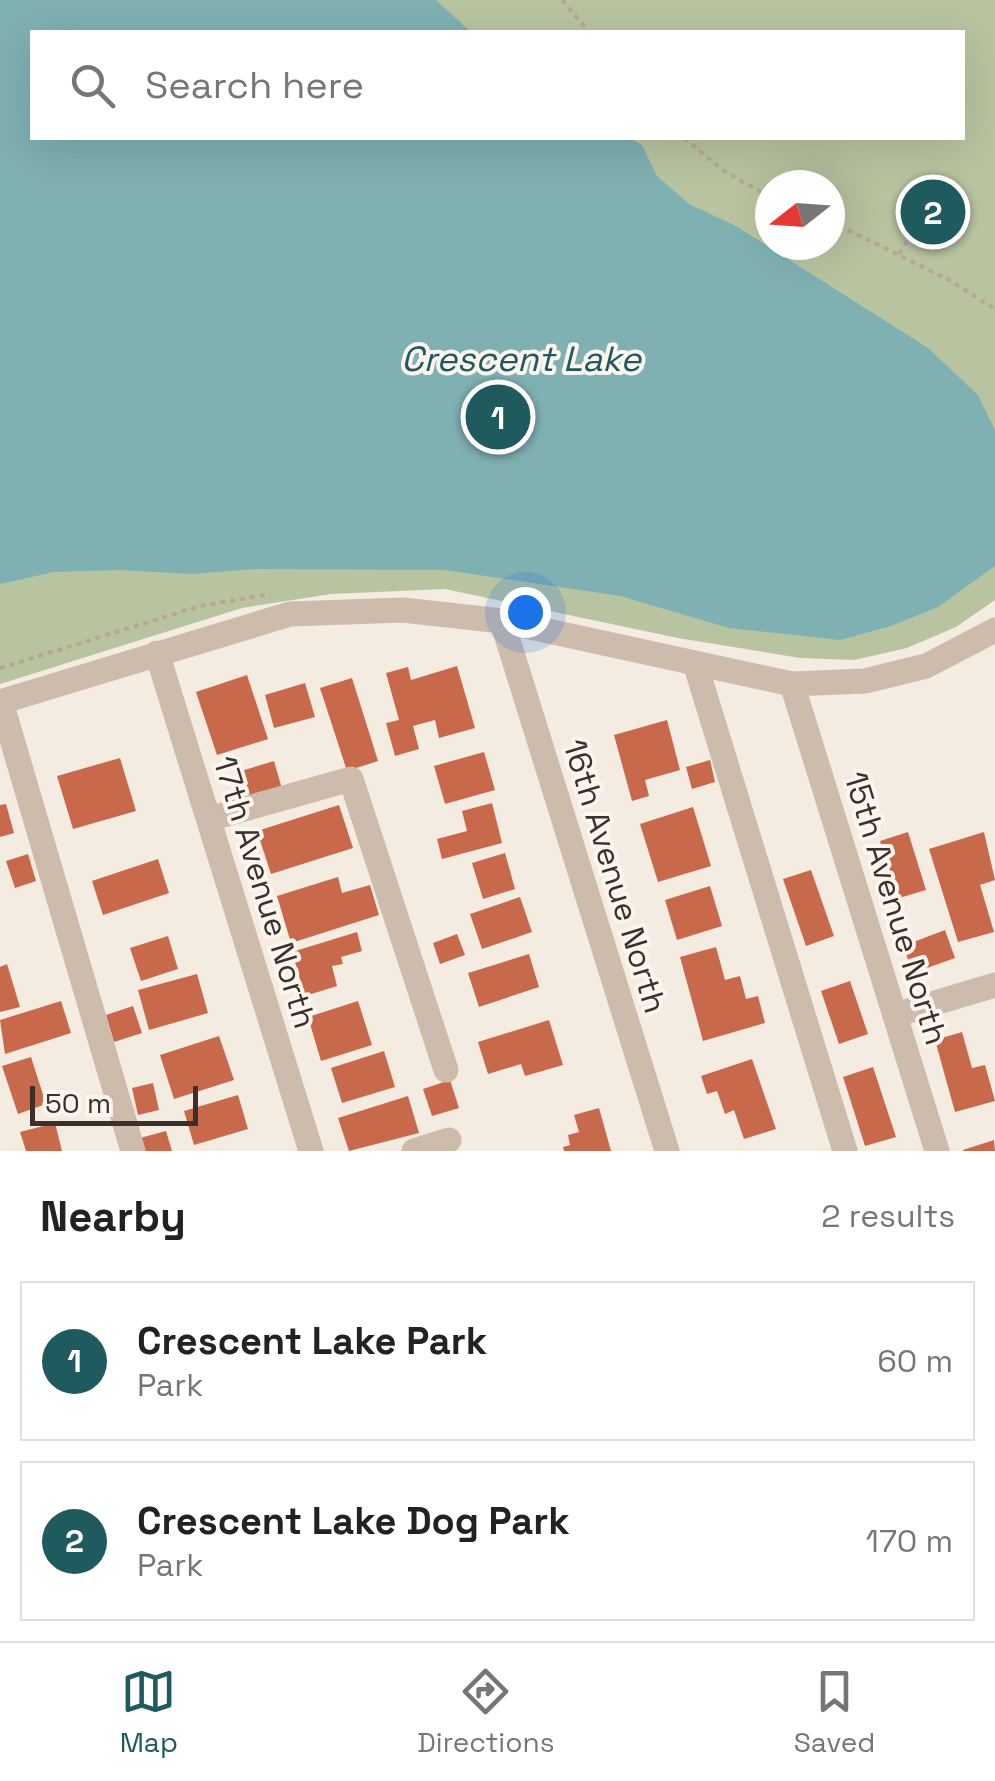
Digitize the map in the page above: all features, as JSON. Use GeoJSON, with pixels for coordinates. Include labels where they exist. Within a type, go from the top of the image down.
{"type":"FeatureCollection","features":[{"type":"Feature","properties":{"kind":"street"},"geometry":{"type":"LineString","coordinates":[[132,1151],[0,702],[290,614],[403,610],[502,621],[792,684],[865,681],[926,666],[995,630]]}},
{"type":"Feature","properties":{"kind":"street","name":"16th Avenue North"},"geometry":{"type":"LineString","coordinates":[[502,621],[667,1151]]}},
{"type":"Feature","properties":{"kind":"street","name":"17th Avenue North"},"geometry":{"type":"LineString","coordinates":[[157,653],[312,1151]]}},
{"type":"Feature","properties":{"kind":"street"},"geometry":{"type":"LineString","coordinates":[[694,663],[845,1151]]}},
{"type":"Feature","properties":{"kind":"street","name":"15th Avenue North"},"geometry":{"type":"LineString","coordinates":[[792,684],[937,1151]]}},
{"type":"Feature","properties":{"kind":"street"},"geometry":{"type":"LineString","coordinates":[[209,819],[351,778],[446,1070]]}},
{"type":"Feature","properties":{"kind":"street"},"geometry":{"type":"LineString","coordinates":[[894,1014],[995,985]]}},
{"type":"Feature","properties":{"kind":"street"},"geometry":{"type":"LineString","coordinates":[[414,1151],[449,1140]]}},
{"type":"Feature","properties":{"kind":"path"},"geometry":{"type":"LineString","coordinates":[[562,0],[587,30]]}},
{"type":"Feature","properties":{"kind":"path"},"geometry":{"type":"LineString","coordinates":[[686,140],[755,189]]}},
{"type":"Feature","properties":{"kind":"path"},"geometry":{"type":"LineString","coordinates":[[845,228],[995,309]]}},
{"type":"Feature","properties":{"kind":"path"},"geometry":{"type":"LineString","coordinates":[[898,254],[910,236]]}},
{"type":"Feature","properties":{"kind":"green space","name":"Crescent Lake"},"geometry":{"type":"Polygon","coordinates":[[[0,0],[995,0],[995,600],[956,627],[907,648],[854,660],[800,658],[678,638],[445,589],[331,594],[242,608],[0,684],[0,0]]]}},
{"type":"Feature","properties":{"kind":"water","name":"Crescent Lake"},"geometry":{"type":"Polygon","coordinates":[[[0,0],[436,0],[469,30],[30,30],[30,140],[633,140],[642,145],[657,176],[689,204],[755,238],[755,260],[790,260],[928,348],[978,395],[995,430],[995,566],[938,607],[891,626],[840,640],[729,628],[620,596],[445,570],[54,572],[0,584],[0,0]]]}},
{"type":"Feature","properties":{"kind":"building"},"geometry":{"type":"Polygon","coordinates":[[[457,666],[475,728],[439,738],[435,720],[413,726],[419,749],[395,756],[386,723],[399,720],[386,673],[408,667],[411,680],[457,666]]]}},
{"type":"Feature","properties":{"kind":"building"},"geometry":{"type":"Polygon","coordinates":[[[247,675],[268,739],[217,755],[196,692],[247,675]]]}},
{"type":"Feature","properties":{"kind":"building"},"geometry":{"type":"Polygon","coordinates":[[[352,678],[378,761],[347,771],[320,688],[352,678]]]}},
{"type":"Feature","properties":{"kind":"building"},"geometry":{"type":"Polygon","coordinates":[[[305,683],[315,717],[274,728],[265,695],[305,683]]]}},
{"type":"Feature","properties":{"kind":"building"},"geometry":{"type":"Polygon","coordinates":[[[667,720],[680,770],[645,780],[649,796],[632,801],[614,735],[667,720]]]}},
{"type":"Feature","properties":{"kind":"building"},"geometry":{"type":"Polygon","coordinates":[[[484,752],[495,790],[445,804],[434,766],[484,752]]]}},
{"type":"Feature","properties":{"kind":"building"},"geometry":{"type":"Polygon","coordinates":[[[120,758],[136,811],[73,829],[57,776],[120,758]]]}},
{"type":"Feature","properties":{"kind":"building"},"geometry":{"type":"Polygon","coordinates":[[[710,760],[715,782],[692,789],[686,767],[710,760]]]}},
{"type":"Feature","properties":{"kind":"building"},"geometry":{"type":"Polygon","coordinates":[[[274,761],[282,789],[250,799],[241,771],[274,761]]]}},
{"type":"Feature","properties":{"kind":"building"},"geometry":{"type":"Polygon","coordinates":[[[492,803],[502,843],[442,859],[437,839],[467,831],[462,811],[492,803]]]}},
{"type":"Feature","properties":{"kind":"building"},"geometry":{"type":"Polygon","coordinates":[[[6,804],[14,833],[0,837],[0,805],[6,804]]]}},
{"type":"Feature","properties":{"kind":"building"},"geometry":{"type":"Polygon","coordinates":[[[339,805],[353,848],[271,874],[257,831],[339,805]]]}},
{"type":"Feature","properties":{"kind":"building"},"geometry":{"type":"Polygon","coordinates":[[[693,807],[711,866],[658,882],[640,824],[693,807]]]}},
{"type":"Feature","properties":{"kind":"building"},"geometry":{"type":"Polygon","coordinates":[[[908,832],[926,890],[899,898],[880,841],[908,832]]]}},
{"type":"Feature","properties":{"kind":"building"},"geometry":{"type":"Polygon","coordinates":[[[984,832],[995,880],[980,885],[994,932],[958,942],[929,849],[984,832]]]}},
{"type":"Feature","properties":{"kind":"building"},"geometry":{"type":"Polygon","coordinates":[[[505,853],[515,889],[483,899],[472,863],[505,853]]]}},
{"type":"Feature","properties":{"kind":"building"},"geometry":{"type":"Polygon","coordinates":[[[28,854],[36,881],[15,888],[6,861],[28,854]]]}},
{"type":"Feature","properties":{"kind":"building"},"geometry":{"type":"Polygon","coordinates":[[[158,859],[169,893],[103,915],[92,881],[158,859]]]}},
{"type":"Feature","properties":{"kind":"building"},"geometry":{"type":"Polygon","coordinates":[[[811,870],[834,936],[806,946],[783,879],[811,870]]]}},
{"type":"Feature","properties":{"kind":"building"},"geometry":{"type":"Polygon","coordinates":[[[338,877],[342,893],[370,885],[379,915],[291,943],[277,896],[338,877]]]}},
{"type":"Feature","properties":{"kind":"building"},"geometry":{"type":"Polygon","coordinates":[[[710,886],[722,926],[677,940],[665,900],[710,886]]]}},
{"type":"Feature","properties":{"kind":"building"},"geometry":{"type":"Polygon","coordinates":[[[520,897],[532,932],[482,949],[470,914],[520,897]]]}},
{"type":"Feature","properties":{"kind":"building"},"geometry":{"type":"Polygon","coordinates":[[[945,930],[955,958],[913,973],[903,946],[945,930]]]}},
{"type":"Feature","properties":{"kind":"building"},"geometry":{"type":"Polygon","coordinates":[[[357,932],[362,951],[341,957],[343,964],[332,966],[337,986],[305,996],[292,952],[357,932]]]}},
{"type":"Feature","properties":{"kind":"building"},"geometry":{"type":"Polygon","coordinates":[[[457,934],[465,955],[440,964],[433,943],[457,934]]]}},
{"type":"Feature","properties":{"kind":"building"},"geometry":{"type":"Polygon","coordinates":[[[168,936],[178,969],[141,981],[130,948],[168,936]]]}},
{"type":"Feature","properties":{"kind":"building"},"geometry":{"type":"Polygon","coordinates":[[[716,947],[725,980],[740,976],[746,999],[758,996],[765,1023],[703,1041],[680,957],[716,947]]]}},
{"type":"Feature","properties":{"kind":"building"},"geometry":{"type":"Polygon","coordinates":[[[529,954],[539,987],[479,1007],[468,973],[529,954]]]}},
{"type":"Feature","properties":{"kind":"building"},"geometry":{"type":"Polygon","coordinates":[[[7,964],[20,1007],[0,1012],[0,967],[7,964]]]}},
{"type":"Feature","properties":{"kind":"building"},"geometry":{"type":"Polygon","coordinates":[[[197,974],[208,1013],[149,1030],[138,990],[197,974]]]}},
{"type":"Feature","properties":{"kind":"building"},"geometry":{"type":"Polygon","coordinates":[[[850,981],[868,1034],[839,1044],[821,991],[850,981]]]}},
{"type":"Feature","properties":{"kind":"building"},"geometry":{"type":"Polygon","coordinates":[[[61,1001],[71,1033],[5,1054],[0,1020],[61,1001]]]}},
{"type":"Feature","properties":{"kind":"building"},"geometry":{"type":"Polygon","coordinates":[[[358,1001],[372,1045],[321,1061],[308,1017],[358,1001]]]}},
{"type":"Feature","properties":{"kind":"building"},"geometry":{"type":"Polygon","coordinates":[[[133,1006],[142,1033],[114,1042],[106,1015],[133,1006]]]}},
{"type":"Feature","properties":{"kind":"building"},"geometry":{"type":"Polygon","coordinates":[[[549,1020],[563,1065],[525,1076],[521,1064],[488,1074],[478,1042],[549,1020]]]}},
{"type":"Feature","properties":{"kind":"building"},"geometry":{"type":"Polygon","coordinates":[[[962,1032],[972,1068],[985,1065],[995,1101],[955,1112],[935,1040],[962,1032]]]}},
{"type":"Feature","properties":{"kind":"building"},"geometry":{"type":"Polygon","coordinates":[[[219,1036],[234,1080],[174,1099],[160,1055],[219,1036]]]}},
{"type":"Feature","properties":{"kind":"building"},"geometry":{"type":"Polygon","coordinates":[[[384,1051],[395,1087],[342,1103],[331,1068],[384,1051]]]}},
{"type":"Feature","properties":{"kind":"building"},"geometry":{"type":"Polygon","coordinates":[[[31,1057],[46,1104],[18,1114],[2,1066],[31,1057]]]}},
{"type":"Feature","properties":{"kind":"building"},"geometry":{"type":"Polygon","coordinates":[[[752,1059],[776,1129],[744,1139],[734,1110],[725,1114],[717,1091],[707,1094],[701,1076],[752,1059]]]}},
{"type":"Feature","properties":{"kind":"building"},"geometry":{"type":"Polygon","coordinates":[[[873,1067],[896,1137],[865,1146],[843,1077],[873,1067]]]}},
{"type":"Feature","properties":{"kind":"building"},"geometry":{"type":"Polygon","coordinates":[[[450,1080],[459,1108],[432,1116],[423,1089],[450,1080]]]}},
{"type":"Feature","properties":{"kind":"building"},"geometry":{"type":"Polygon","coordinates":[[[153,1083],[159,1110],[138,1115],[132,1088],[153,1083]]]}},
{"type":"Feature","properties":{"kind":"building"},"geometry":{"type":"Polygon","coordinates":[[[238,1095],[248,1129],[194,1145],[184,1111],[238,1095]]]}},
{"type":"Feature","properties":{"kind":"building"},"geometry":{"type":"Polygon","coordinates":[[[408,1096],[419,1133],[349,1151],[338,1118],[408,1096]]]}},
{"type":"Feature","properties":{"kind":"building"},"geometry":{"type":"Polygon","coordinates":[[[599,1108],[611,1151],[564,1151],[563,1147],[570,1145],[568,1135],[579,1132],[574,1115],[599,1108]]]}},
{"type":"Feature","properties":{"kind":"building"},"geometry":{"type":"Polygon","coordinates":[[[55,1123],[62,1151],[26,1151],[20,1132],[55,1123]]]}},
{"type":"Feature","properties":{"kind":"building"},"geometry":{"type":"Polygon","coordinates":[[[166,1131],[172,1151],[144,1151],[140,1138],[166,1131]]]}},
{"type":"Feature","properties":{"kind":"building"},"geometry":{"type":"Polygon","coordinates":[[[994,1140],[995,1151],[963,1151],[963,1150],[994,1140]]]}},
{"type":"Feature","properties":{"kind":"place","name":"Crescent Lake Dog Park"},"geometry":{"type":"Point","coordinates":[933,212]}},
{"type":"Feature","properties":{"kind":"place","name":"Crescent Lake Park"},"geometry":{"type":"Point","coordinates":[498,417]}}]}
